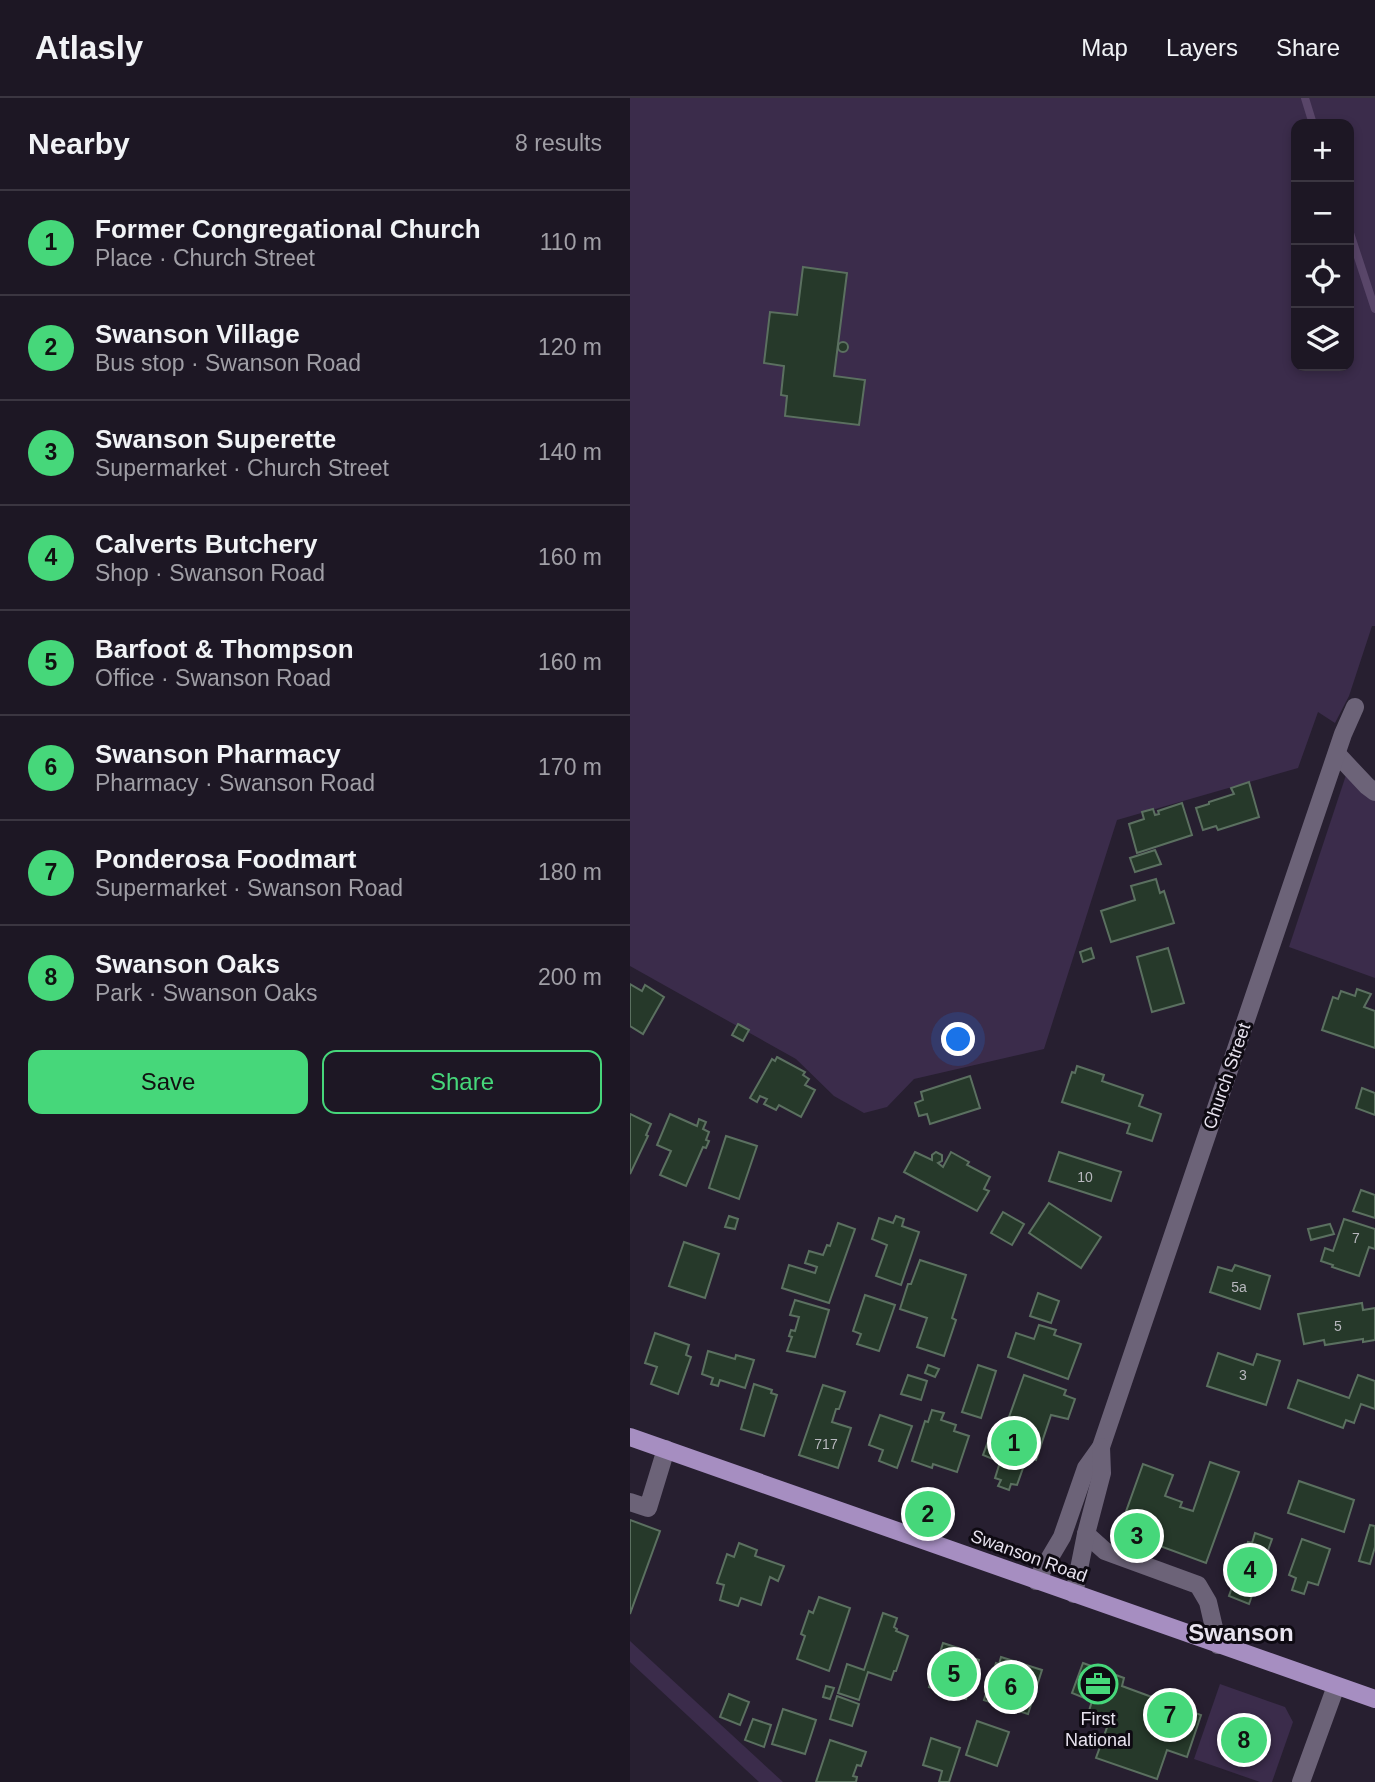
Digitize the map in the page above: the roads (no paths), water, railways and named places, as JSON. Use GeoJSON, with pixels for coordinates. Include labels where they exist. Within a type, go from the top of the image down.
{"type":"FeatureCollection","features":[{"type":"Feature","properties":{"kind":"main road","name":"Swanson Road"},"geometry":{"type":"LineString","coordinates":[[630,1437],[1375,1699]]}},
{"type":"Feature","properties":{"kind":"street","name":"Church Street"},"geometry":{"type":"LineString","coordinates":[[1036,1581],[1062,1537],[1086,1468],[1101,1447],[1355,707]]}},
{"type":"Feature","properties":{"kind":"street"},"geometry":{"type":"LineString","coordinates":[[1337,754],[1375,792]]}},
{"type":"Feature","properties":{"kind":"street","name":"Church Street"},"geometry":{"type":"LineString","coordinates":[[1074,1594],[1102,1473],[1101,1447]]}},
{"type":"Feature","properties":{"kind":"street"},"geometry":{"type":"LineString","coordinates":[[630,1502],[648,1508],[666,1449]]}},
{"type":"Feature","properties":{"kind":"street"},"geometry":{"type":"LineString","coordinates":[[1086,1534],[1105,1550],[1198,1585],[1208,1602],[1218,1645]]}},
{"type":"Feature","properties":{"kind":"street"},"geometry":{"type":"LineString","coordinates":[[1301,1782],[1336,1686]]}},
{"type":"Feature","properties":{"kind":"waterway"},"geometry":{"type":"LineString","coordinates":[[1305,98],[1311,119]]}},
{"type":"Feature","properties":{"kind":"waterway"},"geometry":{"type":"LineString","coordinates":[[1354,245],[1375,309]]}},
{"type":"Feature","properties":{"kind":"place","name":"Former Congregational Church"},"geometry":{"type":"Point","coordinates":[1014,1443]}},
{"type":"Feature","properties":{"kind":"place","name":"Swanson Village"},"geometry":{"type":"Point","coordinates":[928,1514]}},
{"type":"Feature","properties":{"kind":"place","name":"Swanson Superette"},"geometry":{"type":"Point","coordinates":[1137,1536]}},
{"type":"Feature","properties":{"kind":"place","name":"Calverts Butchery"},"geometry":{"type":"Point","coordinates":[1250,1570]}},
{"type":"Feature","properties":{"kind":"place","name":"Barfoot & Thompson"},"geometry":{"type":"Point","coordinates":[954,1674]}},
{"type":"Feature","properties":{"kind":"place","name":"First National"},"geometry":{"type":"Point","coordinates":[1098,1684]}},
{"type":"Feature","properties":{"kind":"place","name":"Swanson Pharmacy"},"geometry":{"type":"Point","coordinates":[1011,1687]}},
{"type":"Feature","properties":{"kind":"place","name":"Ponderosa Foodmart"},"geometry":{"type":"Point","coordinates":[1170,1715]}},
{"type":"Feature","properties":{"kind":"place","name":"Swanson Oaks"},"geometry":{"type":"Point","coordinates":[1244,1740]}},
{"type":"Feature","properties":{"kind":"district","name":"Swanson"},"geometry":{"type":"Point","coordinates":[1241,1632]}}]}
